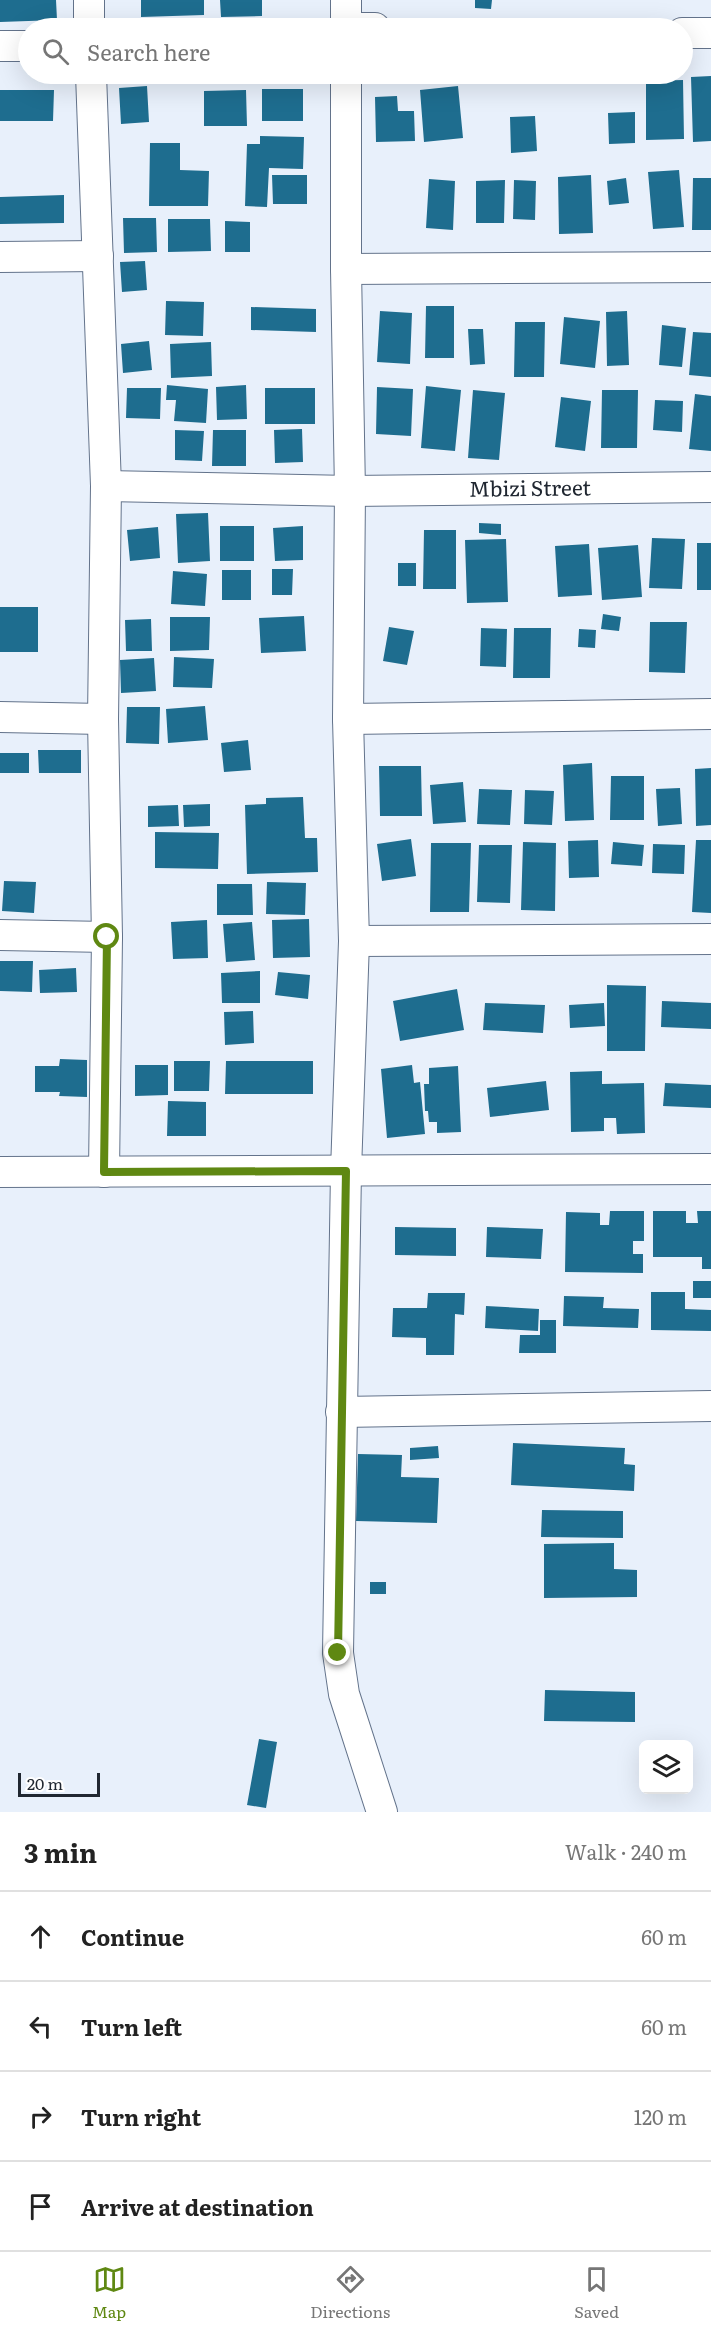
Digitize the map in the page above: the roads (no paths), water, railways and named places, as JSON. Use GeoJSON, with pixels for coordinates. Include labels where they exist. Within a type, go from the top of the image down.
{"type":"FeatureCollection","features":[{"type":"Feature","properties":{"kind":"street"},"geometry":{"type":"LineString","coordinates":[[89,0],[89,18]]}},
{"type":"Feature","properties":{"kind":"street"},"geometry":{"type":"LineString","coordinates":[[346,0],[346,18]]}},
{"type":"Feature","properties":{"kind":"street"},"geometry":{"type":"LineString","coordinates":[[693,33],[711,33]]}},
{"type":"Feature","properties":{"kind":"street"},"geometry":{"type":"LineString","coordinates":[[0,46],[18,46]]}},
{"type":"Feature","properties":{"kind":"street"},"geometry":{"type":"LineString","coordinates":[[91,84],[106,486],[103,719],[107,937],[104,1172]]}},
{"type":"Feature","properties":{"kind":"street"},"geometry":{"type":"LineString","coordinates":[[346,84],[346,269],[350,491],[348,719],[354,942],[346,1171],[338,1653],[344,1694],[382,1812]]}},
{"type":"Feature","properties":{"kind":"street"},"geometry":{"type":"LineString","coordinates":[[0,258],[98,256]]}},
{"type":"Feature","properties":{"kind":"street"},"geometry":{"type":"LineString","coordinates":[[346,269],[711,267]]}},
{"type":"Feature","properties":{"kind":"street","name":"Mbizi Street"},"geometry":{"type":"LineString","coordinates":[[106,486],[350,491],[711,487]]}},
{"type":"Feature","properties":{"kind":"street"},"geometry":{"type":"LineString","coordinates":[[348,719],[711,714]]}},
{"type":"Feature","properties":{"kind":"street"},"geometry":{"type":"LineString","coordinates":[[0,717],[103,719]]}},
{"type":"Feature","properties":{"kind":"street"},"geometry":{"type":"LineString","coordinates":[[0,935],[107,937]]}},
{"type":"Feature","properties":{"kind":"street"},"geometry":{"type":"LineString","coordinates":[[354,942],[711,939]]}},
{"type":"Feature","properties":{"kind":"street"},"geometry":{"type":"LineString","coordinates":[[0,1172],[711,1169]]}},
{"type":"Feature","properties":{"kind":"street"},"geometry":{"type":"LineString","coordinates":[[341,1412],[711,1406]]}}]}
